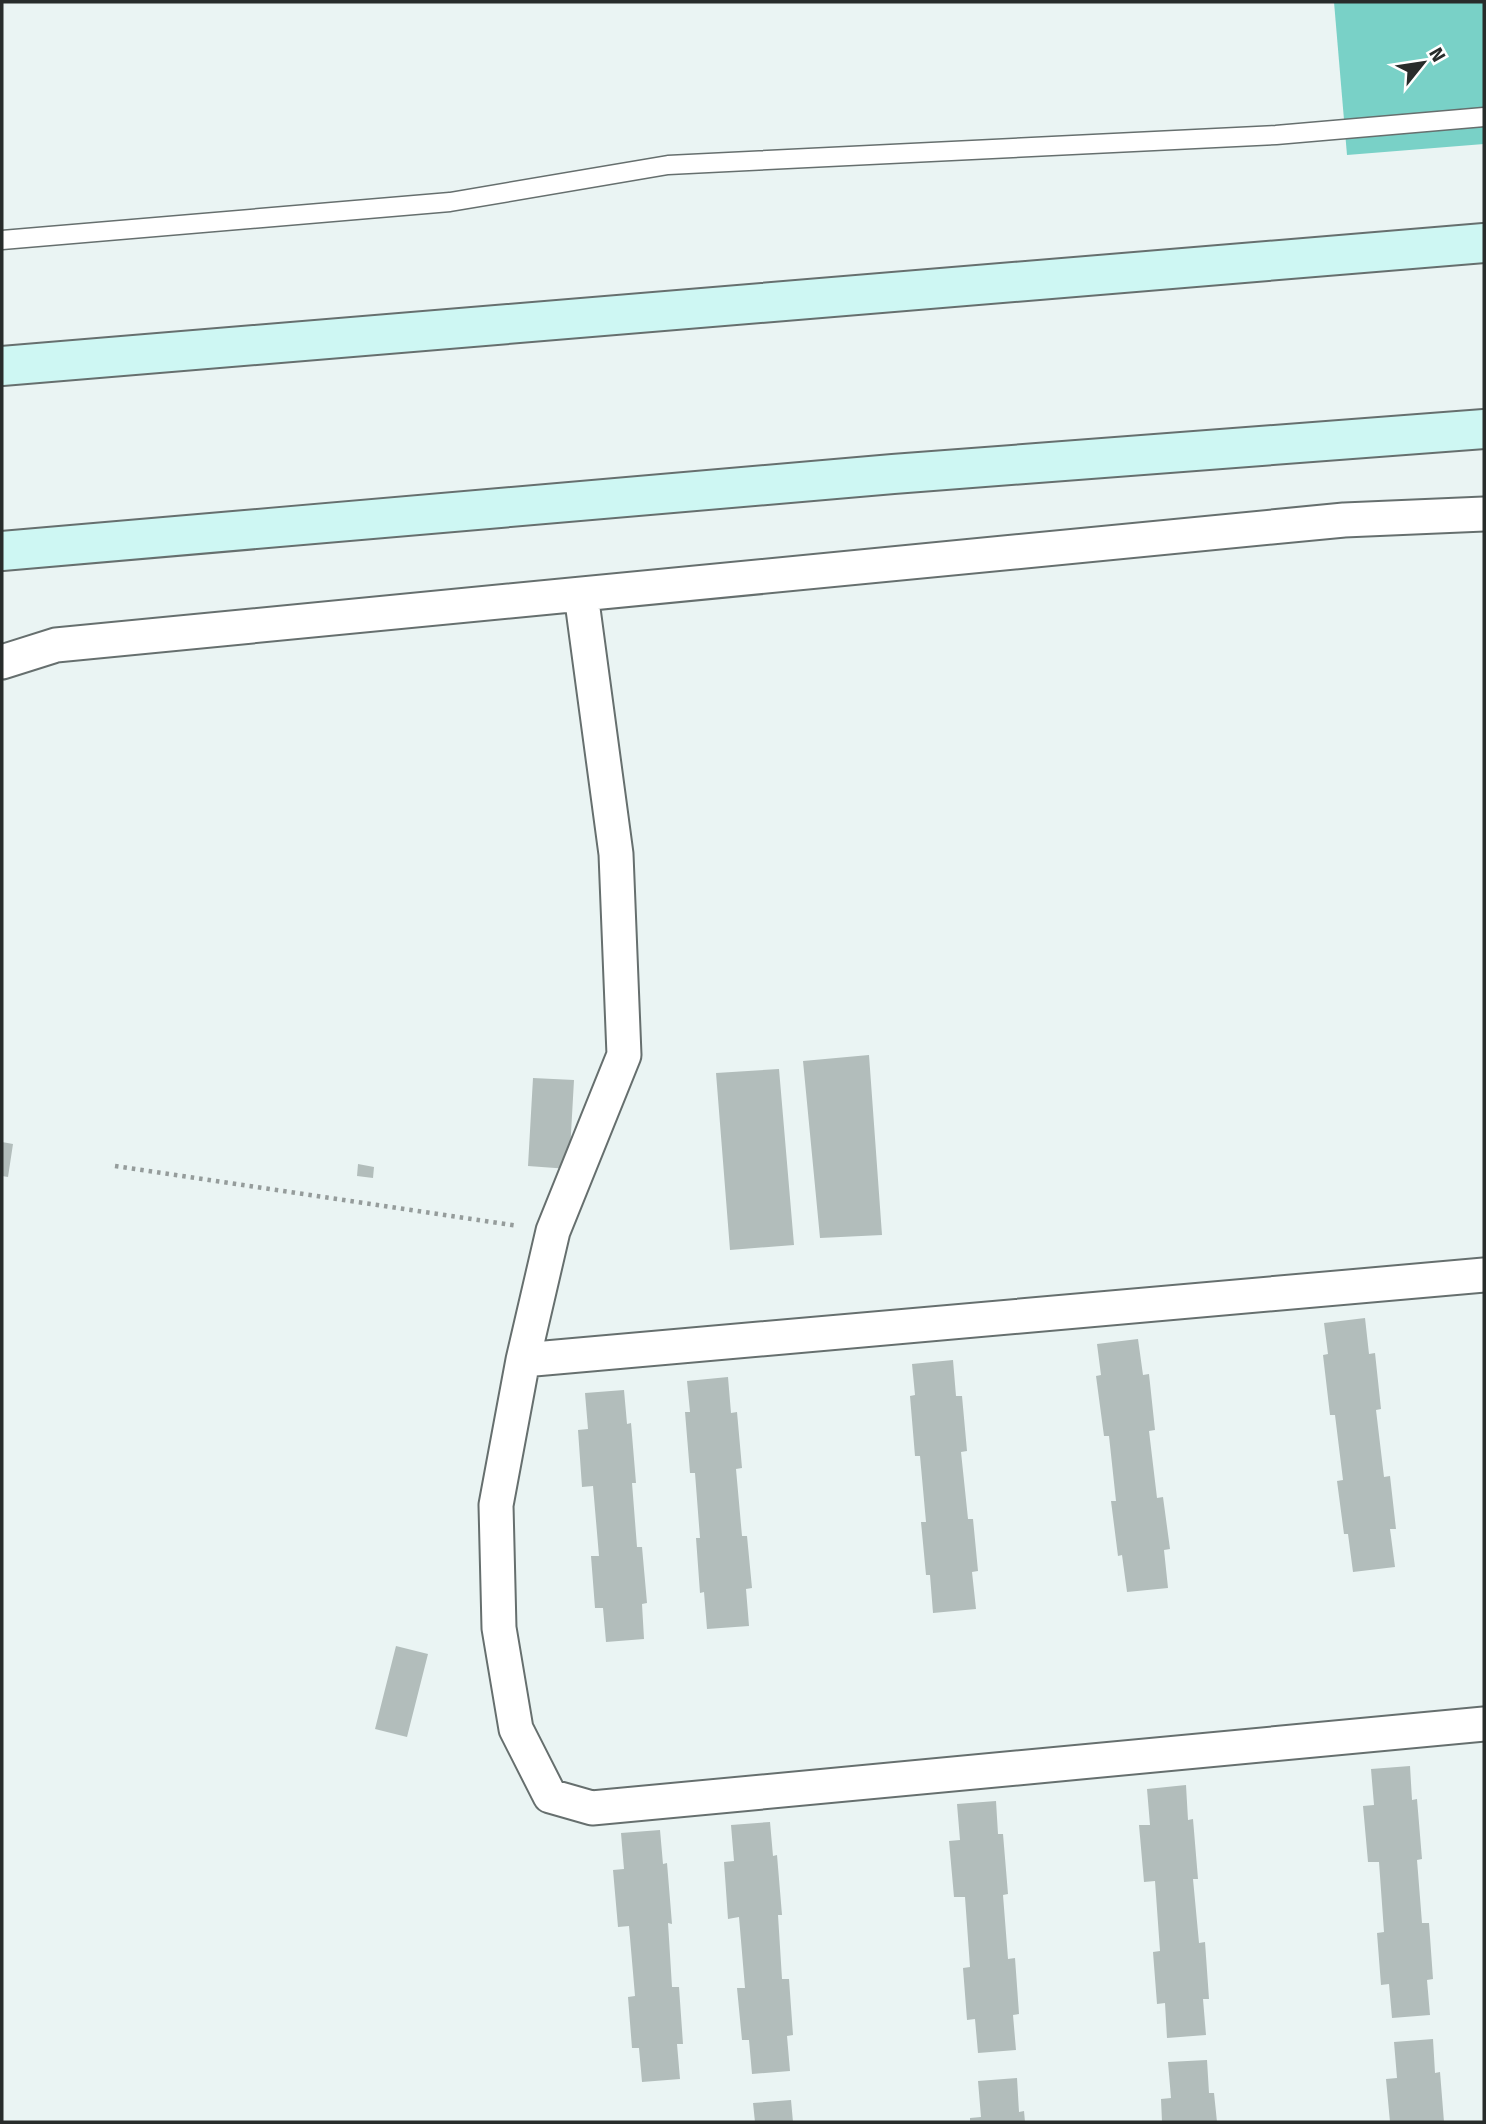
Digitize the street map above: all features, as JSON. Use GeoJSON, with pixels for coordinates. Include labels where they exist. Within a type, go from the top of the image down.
{"type":"FeatureCollection","features":[{"type":"Feature","properties":{"kind":"main road"},"geometry":{"type":"LineString","coordinates":[[2,366],[1484,243]]}},
{"type":"Feature","properties":{"kind":"main road"},"geometry":{"type":"LineString","coordinates":[[2,551],[893,474],[1484,429]]}},
{"type":"Feature","properties":{"kind":"street"},"geometry":{"type":"LineString","coordinates":[[2,662],[56,645],[1344,520],[1484,514]]}},
{"type":"Feature","properties":{"kind":"street"},"geometry":{"type":"LineString","coordinates":[[581,594],[616,854],[624,1055],[553,1231],[523,1360],[496,1505],[499,1628],[516,1729],[550,1796],[592,1808],[1484,1724]]}},
{"type":"Feature","properties":{"kind":"street"},"geometry":{"type":"LineString","coordinates":[[523,1360],[1484,1275]]}},
{"type":"Feature","properties":{"kind":"lane"},"geometry":{"type":"LineString","coordinates":[[2,240],[450,202],[668,165],[1276,135],[1484,117]]}},
{"type":"Feature","properties":{"kind":"path"},"geometry":{"type":"LineString","coordinates":[[115,1166],[553,1231]]}},
{"type":"Feature","properties":{"kind":"shaded area"},"geometry":{"type":"Polygon","coordinates":[[[1334,2],[1484,2],[1484,144],[1347,155],[1334,2]]]}},
{"type":"Feature","properties":{"kind":"building"},"geometry":{"type":"Polygon","coordinates":[[[869,1055],[882,1235],[820,1238],[803,1061],[869,1055]]]}},
{"type":"Feature","properties":{"kind":"building"},"geometry":{"type":"Polygon","coordinates":[[[779,1069],[794,1245],[730,1250],[716,1073],[779,1069]]]}},
{"type":"Feature","properties":{"kind":"building"},"geometry":{"type":"Polygon","coordinates":[[[533,1078],[574,1080],[569,1169],[528,1166],[533,1078]]]}},
{"type":"Feature","properties":{"kind":"building"},"geometry":{"type":"Polygon","coordinates":[[[2,1142],[13,1144],[8,1177],[2,1176],[2,1142]]]}},
{"type":"Feature","properties":{"kind":"building"},"geometry":{"type":"Polygon","coordinates":[[[358,1164],[374,1167],[373,1178],[357,1176],[358,1164]]]}},
{"type":"Feature","properties":{"kind":"building"},"geometry":{"type":"Polygon","coordinates":[[[1365,1318],[1369,1354],[1375,1353],[1381,1409],[1376,1410],[1384,1477],[1390,1476],[1396,1529],[1390,1529],[1395,1567],[1353,1572],[1348,1534],[1344,1534],[1337,1481],[1343,1480],[1335,1415],[1330,1415],[1323,1355],[1328,1354],[1324,1323],[1365,1318]]]}},
{"type":"Feature","properties":{"kind":"building"},"geometry":{"type":"Polygon","coordinates":[[[1138,1339],[1143,1375],[1149,1374],[1155,1430],[1149,1431],[1157,1498],[1163,1497],[1170,1549],[1164,1550],[1168,1588],[1127,1592],[1122,1555],[1118,1556],[1111,1501],[1116,1501],[1109,1436],[1104,1436],[1096,1376],[1101,1375],[1097,1344],[1138,1339]]]}},
{"type":"Feature","properties":{"kind":"building"},"geometry":{"type":"Polygon","coordinates":[[[953,1360],[956,1396],[962,1396],[967,1451],[961,1452],[968,1519],[973,1519],[978,1571],[972,1572],[976,1609],[933,1613],[921,1522],[926,1522],[920,1456],[915,1456],[910,1396],[915,1395],[912,1364],[953,1360]]]}},
{"type":"Feature","properties":{"kind":"building"},"geometry":{"type":"Polygon","coordinates":[[[728,1377],[731,1413],[737,1412],[742,1468],[736,1469],[742,1536],[747,1536],[752,1588],[746,1589],[749,1626],[707,1629],[704,1592],[700,1593],[696,1538],[700,1538],[695,1473],[690,1473],[685,1412],[690,1412],[687,1381],[728,1377]]]}},
{"type":"Feature","properties":{"kind":"building"},"geometry":{"type":"Polygon","coordinates":[[[624,1390],[627,1424],[631,1423],[636,1483],[632,1483],[637,1547],[642,1547],[647,1603],[642,1604],[644,1639],[606,1642],[603,1608],[595,1608],[591,1556],[599,1556],[593,1486],[582,1487],[578,1430],[588,1429],[585,1393],[624,1390]]]}},
{"type":"Feature","properties":{"kind":"building"},"geometry":{"type":"Polygon","coordinates":[[[396,1646],[428,1654],[407,1737],[375,1729],[396,1646]]]}},
{"type":"Feature","properties":{"kind":"building"},"geometry":{"type":"Polygon","coordinates":[[[1410,1766],[1412,1800],[1417,1799],[1422,1859],[1417,1860],[1422,1923],[1429,1923],[1433,1979],[1427,1980],[1430,2015],[1392,2018],[1389,1984],[1381,1985],[1377,1933],[1384,1932],[1379,1862],[1368,1862],[1363,1806],[1374,1805],[1371,1769],[1410,1766]]]}},
{"type":"Feature","properties":{"kind":"building"},"geometry":{"type":"Polygon","coordinates":[[[1186,1785],[1188,1820],[1193,1819],[1198,1879],[1193,1879],[1199,1943],[1205,1942],[1209,1999],[1203,1999],[1206,2035],[1167,2038],[1165,2003],[1157,2004],[1153,1952],[1160,1951],[1155,1881],[1144,1882],[1139,1825],[1150,1825],[1147,1789],[1186,1785]]]}},
{"type":"Feature","properties":{"kind":"building"},"geometry":{"type":"Polygon","coordinates":[[[996,1801],[998,1834],[1003,1834],[1008,1894],[1003,1895],[1008,1959],[1015,1958],[1019,2014],[1013,2015],[1016,2050],[978,2053],[975,2019],[967,2020],[963,1968],[970,1967],[965,1897],[954,1897],[949,1841],[960,1840],[957,1804],[996,1801]]]}},
{"type":"Feature","properties":{"kind":"building"},"geometry":{"type":"Polygon","coordinates":[[[770,1822],[773,1856],[777,1855],[782,1915],[778,1915],[782,1979],[789,1979],[793,2035],[787,2036],[790,2071],[752,2074],[749,2040],[742,2040],[737,1988],[745,1988],[739,1917],[728,1919],[724,1862],[734,1861],[731,1825],[770,1822]]]}},
{"type":"Feature","properties":{"kind":"building"},"geometry":{"type":"Polygon","coordinates":[[[660,1830],[663,1864],[667,1863],[672,1924],[668,1923],[672,1987],[679,1987],[683,2044],[677,2044],[680,2079],[642,2082],[639,2048],[632,2048],[628,1997],[635,1996],[629,1926],[618,1927],[613,1870],[624,1869],[621,1833],[660,1830]]]}},
{"type":"Feature","properties":{"kind":"building"},"geometry":{"type":"Polygon","coordinates":[[[1433,2039],[1435,2073],[1440,2072],[1444,2122],[1390,2122],[1386,2079],[1397,2078],[1394,2042],[1433,2039]]]}},
{"type":"Feature","properties":{"kind":"building"},"geometry":{"type":"Polygon","coordinates":[[[1207,2060],[1209,2093],[1214,2093],[1217,2122],[1162,2122],[1161,2099],[1171,2098],[1168,2062],[1207,2060]]]}},
{"type":"Feature","properties":{"kind":"building"},"geometry":{"type":"Polygon","coordinates":[[[1017,2078],[1019,2112],[1024,2111],[1025,2122],[970,2122],[970,2118],[981,2117],[978,2081],[1017,2078]]]}},
{"type":"Feature","properties":{"kind":"building"},"geometry":{"type":"Polygon","coordinates":[[[791,2100],[793,2122],[755,2122],[753,2103],[791,2100]]]}}]}
